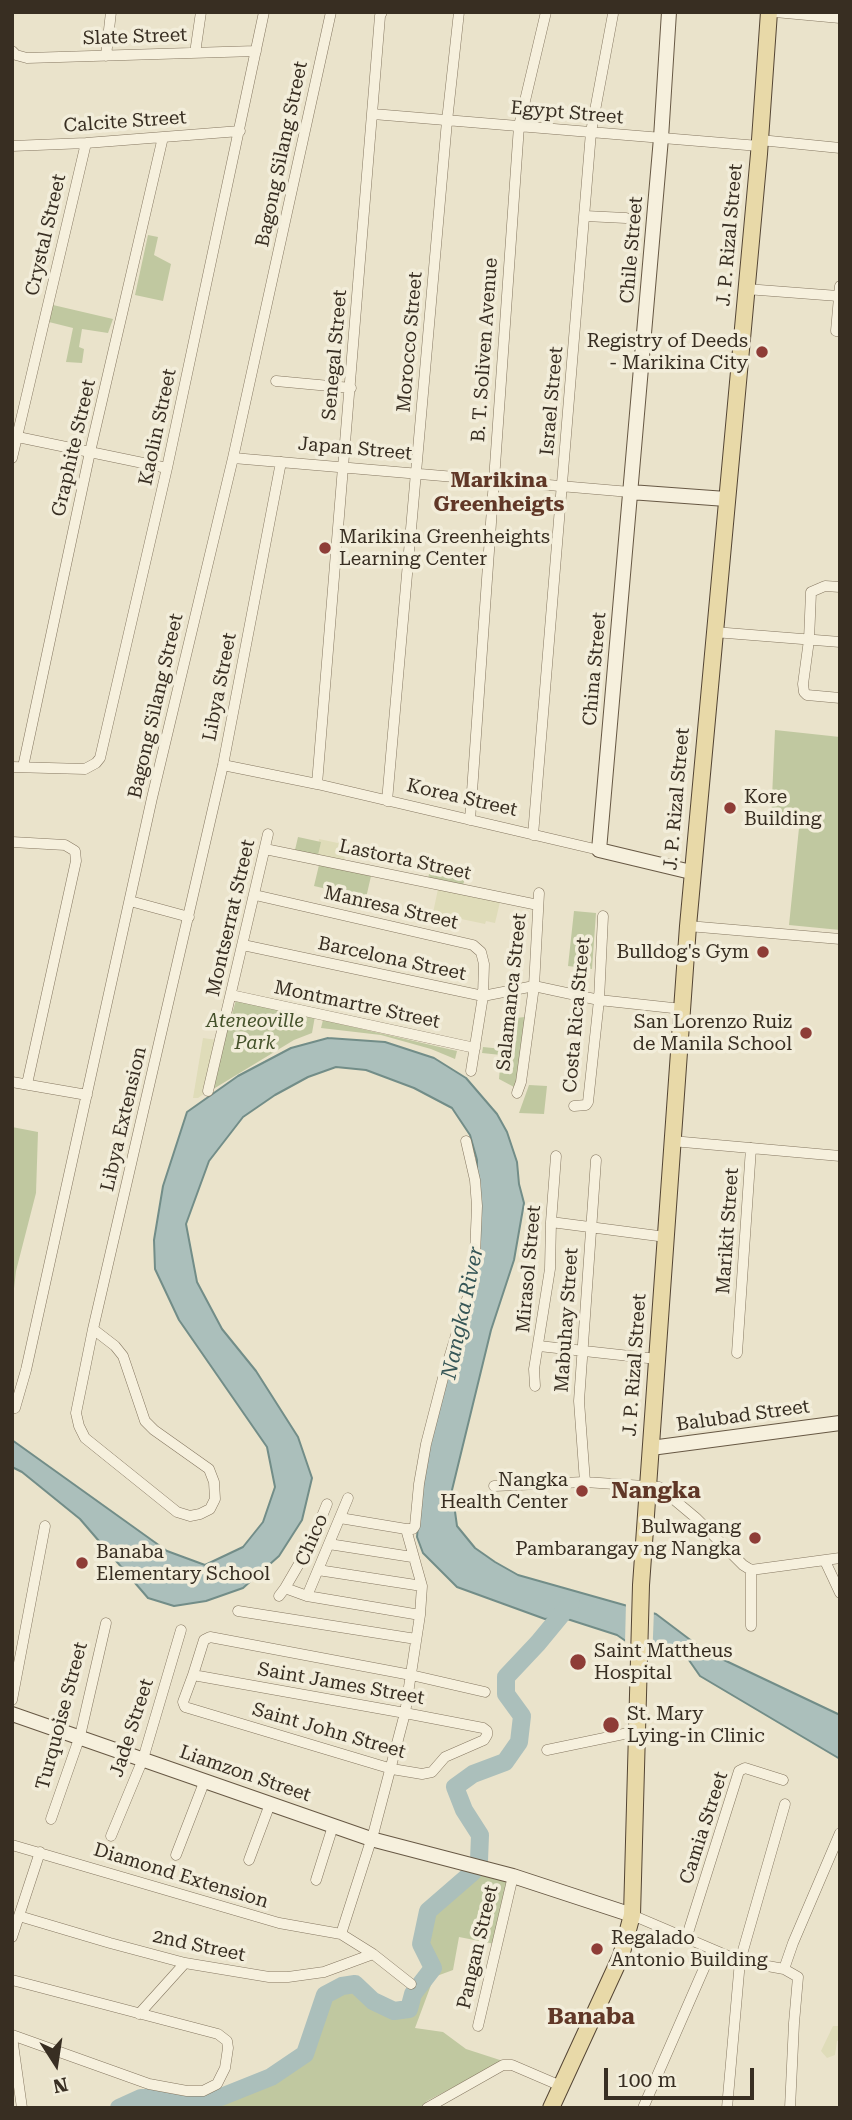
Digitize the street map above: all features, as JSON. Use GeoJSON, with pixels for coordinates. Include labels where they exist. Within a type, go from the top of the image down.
{"type":"FeatureCollection","features":[{"type":"Feature","properties":{"kind":"main road","name":"J. P. Rizal Street"},"geometry":{"type":"LineString","coordinates":[[551,2108],[621,1956],[632,1915],[641,1591],[691,872],[760,143],[769,12]]}},
{"type":"Feature","properties":{"kind":"street"},"geometry":{"type":"LineString","coordinates":[[106,56],[111,12]]}},
{"type":"Feature","properties":{"kind":"street"},"geometry":{"type":"LineString","coordinates":[[195,53],[201,12]]}},
{"type":"Feature","properties":{"kind":"street","name":"Kaolin Street"},"geometry":{"type":"LineString","coordinates":[[18,767],[85,769],[100,758],[167,468],[264,12]]}},
{"type":"Feature","properties":{"kind":"street","name":"Bagong Silang Street"},"geometry":{"type":"LineString","coordinates":[[15,1408],[26,1370],[155,784],[233,458],[331,12]]}},
{"type":"Feature","properties":{"kind":"street","name":"Senegal Street"},"geometry":{"type":"LineString","coordinates":[[317,785],[382,12]]}},
{"type":"Feature","properties":{"kind":"street","name":"Morocco Street"},"geometry":{"type":"LineString","coordinates":[[387,801],[458,12]]}},
{"type":"Feature","properties":{"kind":"street","name":"B. T. Soliven Avenue"},"geometry":{"type":"LineString","coordinates":[[470,820],[519,126],[546,12]]}},
{"type":"Feature","properties":{"kind":"street","name":"Chile Street"},"geometry":{"type":"LineString","coordinates":[[630,492],[661,138],[669,12]]}},
{"type":"Feature","properties":{"kind":"street"},"geometry":{"type":"LineString","coordinates":[[775,12],[840,18]]}},
{"type":"Feature","properties":{"kind":"street","name":"Israel Street"},"geometry":{"type":"LineString","coordinates":[[533,835],[592,132],[613,14]]}},
{"type":"Feature","properties":{"kind":"street","name":"Slate Street"},"geometry":{"type":"LineString","coordinates":[[14,53],[27,58],[256,51]]}},
{"type":"Feature","properties":{"kind":"street","name":"Egypt Street"},"geometry":{"type":"LineString","coordinates":[[373,114],[661,138],[840,148]]}},
{"type":"Feature","properties":{"kind":"street","name":"Calcite Street"},"geometry":{"type":"LineString","coordinates":[[12,146],[240,131]]}},
{"type":"Feature","properties":{"kind":"street","name":"Graphite Street"},"geometry":{"type":"LineString","coordinates":[[18,767],[163,137]]}},
{"type":"Feature","properties":{"kind":"street","name":"Crystal Street"},"geometry":{"type":"LineString","coordinates":[[12,458],[86,143]]}},
{"type":"Feature","properties":{"kind":"street"},"geometry":{"type":"LineString","coordinates":[[585,216],[626,218]]}},
{"type":"Feature","properties":{"kind":"street"},"geometry":{"type":"LineString","coordinates":[[746,289],[839,291],[838,331]]}},
{"type":"Feature","properties":{"kind":"street"},"geometry":{"type":"LineString","coordinates":[[276,381],[351,388]]}},
{"type":"Feature","properties":{"kind":"street"},"geometry":{"type":"LineString","coordinates":[[15,437],[167,468]]}},
{"type":"Feature","properties":{"kind":"street","name":"Japan Street"},"geometry":{"type":"LineString","coordinates":[[233,458],[726,499]]}},
{"type":"Feature","properties":{"kind":"street","name":"Libya Street"},"geometry":{"type":"LineString","coordinates":[[189,917],[223,765],[281,463]]}},
{"type":"Feature","properties":{"kind":"street","name":"China Street"},"geometry":{"type":"LineString","coordinates":[[599,850],[630,492]]}},
{"type":"Feature","properties":{"kind":"street"},"geometry":{"type":"LineString","coordinates":[[840,587],[825,586],[811,594],[803,684],[804,692],[812,696],[840,698]]}},
{"type":"Feature","properties":{"kind":"street"},"geometry":{"type":"LineString","coordinates":[[714,632],[840,642]]}},
{"type":"Feature","properties":{"kind":"street","name":"Korea Street"},"geometry":{"type":"LineString","coordinates":[[223,765],[691,872]]}},
{"type":"Feature","properties":{"kind":"street","name":"Montserrat Street"},"geometry":{"type":"LineString","coordinates":[[208,1091],[268,834]]}},
{"type":"Feature","properties":{"kind":"street"},"geometry":{"type":"LineString","coordinates":[[12,842],[65,845],[75,851],[76,861],[27,1083]]}},
{"type":"Feature","properties":{"kind":"street","name":"Lastorta Street"},"geometry":{"type":"LineString","coordinates":[[265,849],[538,905]]}},
{"type":"Feature","properties":{"kind":"street","name":"Salamanca Street"},"geometry":{"type":"LineString","coordinates":[[517,1093],[521,1082],[534,986],[539,893]]}},
{"type":"Feature","properties":{"kind":"street","name":"Manresa Street"},"geometry":{"type":"LineString","coordinates":[[255,895],[472,945],[481,952],[484,964],[483,996],[471,1071]]}},
{"type":"Feature","properties":{"kind":"street"},"geometry":{"type":"LineString","coordinates":[[130,901],[189,917]]}},
{"type":"Feature","properties":{"kind":"street","name":"Costa Rica Street"},"geometry":{"type":"LineString","coordinates":[[574,1106],[586,1105],[588,1102],[599,1000],[603,916]]}},
{"type":"Feature","properties":{"kind":"street","name":"Libya Extension"},"geometry":{"type":"LineString","coordinates":[[93,1329],[116,1346],[123,1356],[145,1421],[209,1469],[214,1482],[215,1499],[210,1509],[190,1516],[177,1512],[85,1438],[76,1413],[93,1329],[189,917]]}},
{"type":"Feature","properties":{"kind":"street"},"geometry":{"type":"LineString","coordinates":[[688,926],[840,940]]}},
{"type":"Feature","properties":{"kind":"street","name":"Barcelona Street"},"geometry":{"type":"LineString","coordinates":[[243,945],[483,996],[534,986]]}},
{"type":"Feature","properties":{"kind":"street"},"geometry":{"type":"LineString","coordinates":[[534,986],[599,1000],[682,1009]]}},
{"type":"Feature","properties":{"kind":"street","name":"Montmartre Street"},"geometry":{"type":"LineString","coordinates":[[231,995],[475,1048]]}},
{"type":"Feature","properties":{"kind":"street"},"geometry":{"type":"LineString","coordinates":[[12,1082],[87,1095]]}},
{"type":"Feature","properties":{"kind":"street"},"geometry":{"type":"LineString","coordinates":[[340,1518],[406,1529],[413,1529],[415,1526],[426,1444],[470,1289],[475,1254],[475,1180],[466,1141]]}},
{"type":"Feature","properties":{"kind":"street","name":"Marikit Street"},"geometry":{"type":"LineString","coordinates":[[672,1141],[751,1148],[737,1353]]}},
{"type":"Feature","properties":{"kind":"street"},"geometry":{"type":"LineString","coordinates":[[751,1148],[840,1156]]}},
{"type":"Feature","properties":{"kind":"street","name":"Mirasol Street"},"geometry":{"type":"LineString","coordinates":[[535,1385],[534,1369],[550,1269],[556,1156]]}},
{"type":"Feature","properties":{"kind":"street","name":"Mabuhay Street"},"geometry":{"type":"LineString","coordinates":[[584,1482],[579,1401],[596,1160]]}},
{"type":"Feature","properties":{"kind":"street"},"geometry":{"type":"LineString","coordinates":[[551,1222],[666,1237]]}},
{"type":"Feature","properties":{"kind":"street"},"geometry":{"type":"LineString","coordinates":[[539,1346],[657,1359]]}},
{"type":"Feature","properties":{"kind":"street","name":"Balubad Street"},"geometry":{"type":"LineString","coordinates":[[651,1448],[840,1423]]}},
{"type":"Feature","properties":{"kind":"street"},"geometry":{"type":"LineString","coordinates":[[494,1486],[584,1482],[648,1484],[663,1489],[751,1570],[840,1558]]}},
{"type":"Feature","properties":{"kind":"street","name":"Chico"},"geometry":{"type":"LineString","coordinates":[[307,1596],[348,1498]]}},
{"type":"Feature","properties":{"kind":"street"},"geometry":{"type":"LineString","coordinates":[[327,1504],[311,1543],[282,1592],[420,1615]]}},
{"type":"Feature","properties":{"kind":"street"},"geometry":{"type":"LineString","coordinates":[[12,1700],[45,1526]]}},
{"type":"Feature","properties":{"kind":"street"},"geometry":{"type":"LineString","coordinates":[[406,1529],[422,1586],[405,1713],[392,1769],[341,1934],[411,1984]]}},
{"type":"Feature","properties":{"kind":"street"},"geometry":{"type":"LineString","coordinates":[[329,1544],[412,1557]]}},
{"type":"Feature","properties":{"kind":"street"},"geometry":{"type":"LineString","coordinates":[[825,1561],[840,1593]]}},
{"type":"Feature","properties":{"kind":"street"},"geometry":{"type":"LineString","coordinates":[[318,1570],[422,1586]]}},
{"type":"Feature","properties":{"kind":"street"},"geometry":{"type":"LineString","coordinates":[[751,1570],[751,1626]]}},
{"type":"Feature","properties":{"kind":"street"},"geometry":{"type":"LineString","coordinates":[[238,1611],[416,1639]]}},
{"type":"Feature","properties":{"kind":"street","name":"Turquoise Street"},"geometry":{"type":"LineString","coordinates":[[51,1819],[79,1736],[106,1623]]}},
{"type":"Feature","properties":{"kind":"street","name":"Jade Street"},"geometry":{"type":"LineString","coordinates":[[111,1836],[142,1759],[181,1630]]}},
{"type":"Feature","properties":{"kind":"street"},"geometry":{"type":"LineString","coordinates":[[192,1675],[204,1640],[210,1637],[411,1675],[485,1692]]}},
{"type":"Feature","properties":{"kind":"street","name":"Saint John Street"},"geometry":{"type":"LineString","coordinates":[[192,1675],[183,1705],[392,1769],[427,1774],[432,1772],[445,1757],[484,1740],[487,1731],[483,1728]]}},
{"type":"Feature","properties":{"kind":"street","name":"Saint James Street"},"geometry":{"type":"LineString","coordinates":[[192,1675],[483,1728]]}},
{"type":"Feature","properties":{"kind":"street","name":"Liamzon Street"},"geometry":{"type":"LineString","coordinates":[[12,1714],[371,1839],[513,1876],[632,1915]]}},
{"type":"Feature","properties":{"kind":"street"},"geometry":{"type":"LineString","coordinates":[[547,1750],[638,1731]]}},
{"type":"Feature","properties":{"kind":"street","name":"Camia Street"},"geometry":{"type":"LineString","coordinates":[[686,1938],[739,1771],[745,1768],[783,1780]]}},
{"type":"Feature","properties":{"kind":"street"},"geometry":{"type":"LineString","coordinates":[[176,1855],[205,1780]]}},
{"type":"Feature","properties":{"kind":"street"},"geometry":{"type":"LineString","coordinates":[[250,1860],[270,1804]]}},
{"type":"Feature","properties":{"kind":"street"},"geometry":{"type":"LineString","coordinates":[[727,2108],[740,1961],[785,1804]]}},
{"type":"Feature","properties":{"kind":"street"},"geometry":{"type":"LineString","coordinates":[[316,1880],[333,1826]]}},
{"type":"Feature","properties":{"kind":"street"},"geometry":{"type":"LineString","coordinates":[[784,1969],[840,1833]]}},
{"type":"Feature","properties":{"kind":"street","name":"Diamond Extension"},"geometry":{"type":"LineString","coordinates":[[12,1845],[279,1923],[341,1934]]}},
{"type":"Feature","properties":{"kind":"street"},"geometry":{"type":"LineString","coordinates":[[12,1937],[40,1852]]}},
{"type":"Feature","properties":{"kind":"street","name":"Pangan Street"},"geometry":{"type":"LineString","coordinates":[[478,2026],[513,1876]]}},
{"type":"Feature","properties":{"kind":"street"},"geometry":{"type":"LineString","coordinates":[[632,1915],[740,1961],[784,1969],[798,1977],[790,2108]]}},
{"type":"Feature","properties":{"kind":"street","name":"2nd Street"},"geometry":{"type":"LineString","coordinates":[[19,1916],[184,1963],[269,1977],[324,1972],[373,1955]]}},
{"type":"Feature","properties":{"kind":"street"},"geometry":{"type":"LineString","coordinates":[[643,2108],[712,1950]]}},
{"type":"Feature","properties":{"kind":"street"},"geometry":{"type":"LineString","coordinates":[[139,2014],[184,1963]]}},
{"type":"Feature","properties":{"kind":"street"},"geometry":{"type":"LineString","coordinates":[[12,1980],[218,2034],[227,2040],[228,2048],[225,2068],[217,2084],[203,2091],[187,2091],[149,2084],[12,2036],[22,2108]]}},
{"type":"Feature","properties":{"kind":"street"},"geometry":{"type":"LineString","coordinates":[[427,2108],[503,2065],[512,2065],[561,2086]]}},
{"type":"Feature","properties":{"kind":"shaded area"},"geometry":{"type":"Polygon","coordinates":[[[319,839],[347,845],[344,861],[318,855],[319,839]]]}},
{"type":"Feature","properties":{"kind":"shaded area"},"geometry":{"type":"Polygon","coordinates":[[[438,889],[500,902],[495,923],[486,921],[485,924],[433,913],[438,889]]]}},
{"type":"Feature","properties":{"kind":"shaded area"},"geometry":{"type":"Polygon","coordinates":[[[203,1038],[217,1040],[205,1093],[193,1098],[203,1038]]]}},
{"type":"Feature","properties":{"kind":"shaded area"},"geometry":{"type":"Polygon","coordinates":[[[328,1038],[385,1042],[434,1058],[466,1078],[497,1114],[507,1132],[517,1162],[524,1203],[514,1260],[491,1330],[452,1490],[457,1526],[475,1548],[518,1575],[656,1614],[705,1651],[840,1715],[840,1759],[700,1676],[684,1653],[652,1659],[617,1635],[561,1617],[545,1619],[457,1587],[423,1553],[417,1537],[421,1486],[433,1405],[476,1276],[477,1160],[470,1135],[452,1108],[414,1088],[366,1070],[336,1067],[308,1077],[243,1117],[209,1161],[186,1224],[197,1282],[222,1329],[256,1371],[298,1437],[312,1478],[302,1520],[279,1556],[243,1588],[206,1601],[174,1606],[148,1598],[80,1519],[22,1472],[12,1467],[12,1440],[167,1551],[205,1565],[243,1547],[263,1522],[275,1487],[267,1447],[179,1320],[155,1269],[154,1240],[163,1186],[187,1112],[238,1076],[291,1048],[328,1038]]]}},
{"type":"Feature","properties":{"kind":"shaded area"},"geometry":{"type":"Polygon","coordinates":[[[833,2026],[840,2026],[840,2040],[837,2041],[835,2055],[827,2058],[821,2051],[833,2026]]]}},
{"type":"Feature","properties":{"kind":"green space"},"geometry":{"type":"Polygon","coordinates":[[[148,235],[158,237],[154,255],[171,264],[163,301],[135,295],[148,235]]]}},
{"type":"Feature","properties":{"kind":"green space"},"geometry":{"type":"Polygon","coordinates":[[[53,305],[113,319],[108,333],[82,329],[79,347],[84,349],[82,363],[66,362],[73,328],[49,322],[53,305]]]}},
{"type":"Feature","properties":{"kind":"green space"},"geometry":{"type":"Polygon","coordinates":[[[775,730],[840,737],[840,930],[789,925],[799,828],[771,820],[775,730]]]}},
{"type":"Feature","properties":{"kind":"green space"},"geometry":{"type":"Polygon","coordinates":[[[298,837],[321,842],[318,855],[295,850],[298,837]]]}},
{"type":"Feature","properties":{"kind":"green space"},"geometry":{"type":"Polygon","coordinates":[[[431,864],[466,872],[463,886],[428,879],[431,864]]]}},
{"type":"Feature","properties":{"kind":"green space"},"geometry":{"type":"Polygon","coordinates":[[[319,865],[371,876],[366,898],[314,886],[319,865]]]}},
{"type":"Feature","properties":{"kind":"green space"},"geometry":{"type":"Polygon","coordinates":[[[574,911],[596,913],[592,969],[568,966],[574,911]]]}},
{"type":"Feature","properties":{"kind":"green space","name":"Ateneoville Park"},"geometry":{"type":"Polygon","coordinates":[[[236,1000],[315,1016],[312,1033],[294,1040],[210,1091],[236,1000]]]}},
{"type":"Feature","properties":{"kind":"green space"},"geometry":{"type":"Polygon","coordinates":[[[525,1017],[518,1080],[514,1087],[499,1079],[501,1055],[482,1053],[483,1047],[502,1049],[506,1019],[525,1017]]]}},
{"type":"Feature","properties":{"kind":"green space"},"geometry":{"type":"Polygon","coordinates":[[[323,1020],[457,1051],[455,1059],[431,1049],[381,1035],[321,1028],[323,1020]]]}},
{"type":"Feature","properties":{"kind":"green space"},"geometry":{"type":"Polygon","coordinates":[[[529,1085],[547,1086],[544,1114],[519,1113],[529,1085]]]}},
{"type":"Feature","properties":{"kind":"green space"},"geometry":{"type":"Polygon","coordinates":[[[12,1127],[38,1132],[36,1193],[16,1271],[12,1306],[12,1127]]]}},
{"type":"Feature","properties":{"kind":"green space"},"geometry":{"type":"Polygon","coordinates":[[[479,1875],[508,1881],[495,1944],[459,1937],[453,1970],[434,1977],[415,2028],[443,2032],[466,2049],[503,2061],[427,2101],[421,2108],[154,2106],[207,2106],[241,2096],[307,2060],[322,2026],[327,2000],[342,1989],[351,1987],[394,2017],[411,2015],[435,1968],[425,1941],[432,1913],[479,1875]]]}},
{"type":"Feature","properties":{"kind":"pier"},"geometry":{"type":"Polygon","coordinates":[[[626,1602],[654,1609],[652,1663],[625,1644],[626,1602]]]}},
{"type":"Feature","properties":{"kind":"waterway"},"geometry":{"type":"LineString","coordinates":[[479,1861],[480,1835],[464,1810],[455,1787],[473,1774],[505,1762],[519,1742],[522,1716],[506,1694],[506,1677],[571,1603]]}},
{"type":"Feature","properties":{"kind":"waterway"},"geometry":{"type":"LineString","coordinates":[[119,2108],[141,2098],[221,2097],[271,2077],[305,2054],[325,1995],[342,1986],[355,1984],[373,2001],[394,2011],[409,2009],[413,1994],[433,1968],[421,1944],[428,1911],[473,1872]]}},
{"type":"Feature","properties":{"kind":"place","name":"Registry of Deeds - Marikina City"},"geometry":{"type":"Point","coordinates":[762,352]}},
{"type":"Feature","properties":{"kind":"place","name":"Marikina Greenheights Learning Center"},"geometry":{"type":"Point","coordinates":[325,548]}},
{"type":"Feature","properties":{"kind":"place","name":"Kore Building"},"geometry":{"type":"Point","coordinates":[730,808]}},
{"type":"Feature","properties":{"kind":"place","name":"Bulldog's Gym"},"geometry":{"type":"Point","coordinates":[763,952]}},
{"type":"Feature","properties":{"kind":"place","name":"San Lorenzo Ruiz de Manila School"},"geometry":{"type":"Point","coordinates":[806,1033]}},
{"type":"Feature","properties":{"kind":"place","name":"Nangka Health Center"},"geometry":{"type":"Point","coordinates":[582,1491]}},
{"type":"Feature","properties":{"kind":"place","name":"Bulwagang Pambarangay ng Nangka"},"geometry":{"type":"Point","coordinates":[755,1538]}},
{"type":"Feature","properties":{"kind":"place","name":"Banaba Elementary School"},"geometry":{"type":"Point","coordinates":[82,1563]}},
{"type":"Feature","properties":{"kind":"place","name":"Saint Mattheus Hospital"},"geometry":{"type":"Point","coordinates":[578,1662]}},
{"type":"Feature","properties":{"kind":"place","name":"St. Mary Lying-in Clinic"},"geometry":{"type":"Point","coordinates":[611,1725]}},
{"type":"Feature","properties":{"kind":"place","name":"Regalado Antonio Building"},"geometry":{"type":"Point","coordinates":[597,1949]}},
{"type":"Feature","properties":{"kind":"district","name":"Marikina Greenheigts"},"geometry":{"type":"Point","coordinates":[499,493]}},
{"type":"Feature","properties":{"kind":"district","name":"Nangka"},"geometry":{"type":"Point","coordinates":[656,1491]}},
{"type":"Feature","properties":{"kind":"district","name":"Banaba"},"geometry":{"type":"Point","coordinates":[591,2017]}},
{"type":"Feature","properties":{"kind":"water label","name":"Nangka River"},"geometry":{"type":"Point","coordinates":[463,1313]}}]}
